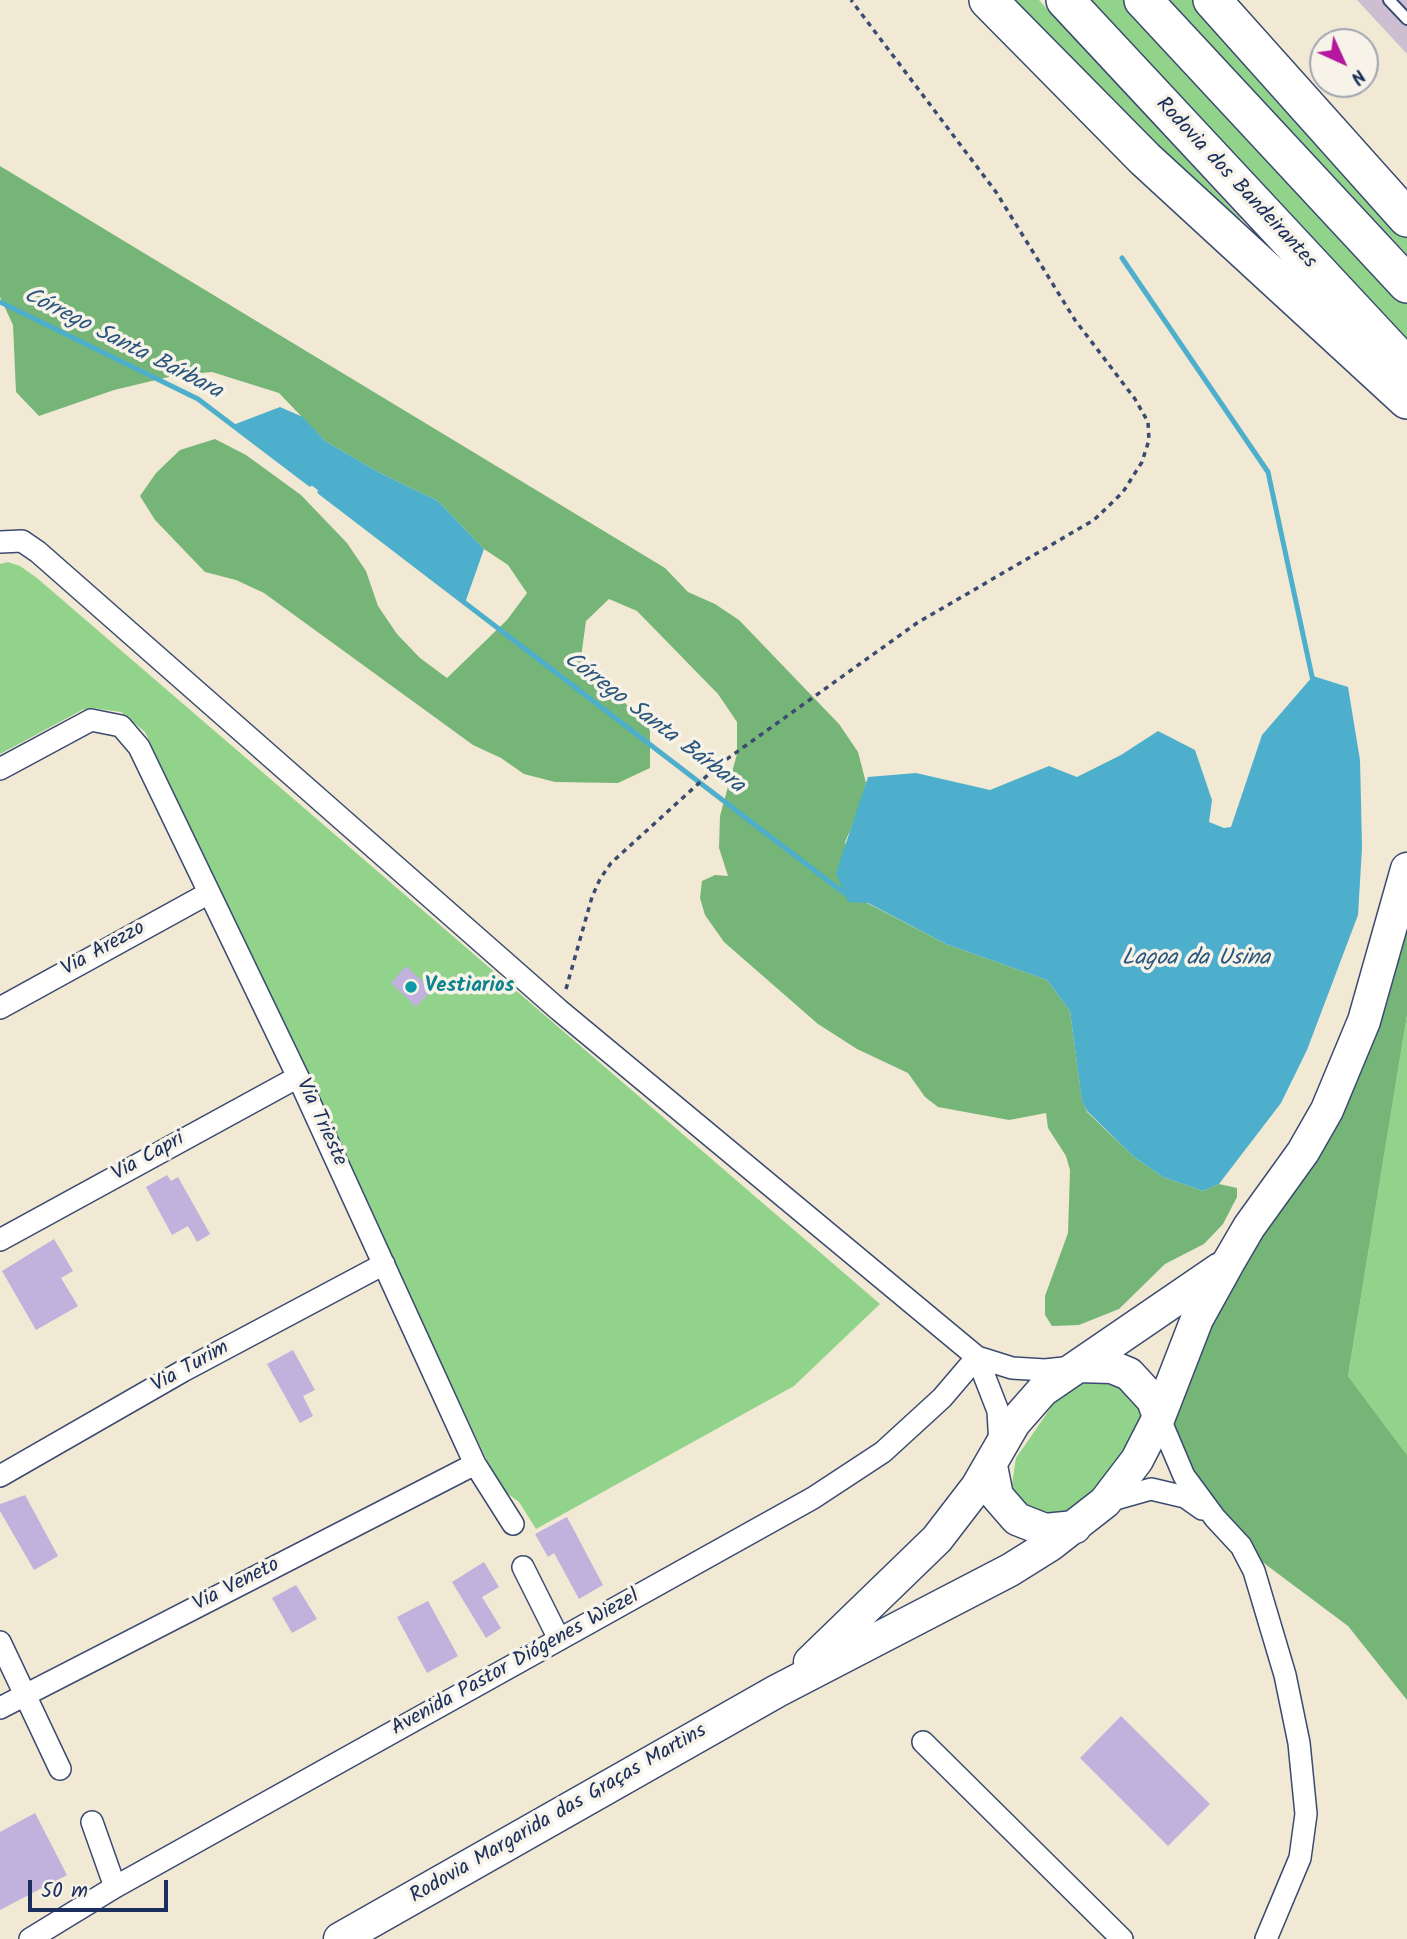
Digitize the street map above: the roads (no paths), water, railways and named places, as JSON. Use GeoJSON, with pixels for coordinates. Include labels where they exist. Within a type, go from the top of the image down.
{"type":"FeatureCollection","features":[{"type":"Feature","properties":{"kind":"highway"},"geometry":{"type":"LineString","coordinates":[[988,0],[1145,159],[1407,400]]}},
{"type":"Feature","properties":{"kind":"highway","name":"Rodovia dos Bandeirantes"},"geometry":{"type":"LineString","coordinates":[[1065,0],[1407,367]]}},
{"type":"Feature","properties":{"kind":"highway"},"geometry":{"type":"LineString","coordinates":[[1143,0],[1407,284]]}},
{"type":"Feature","properties":{"kind":"highway"},"geometry":{"type":"LineString","coordinates":[[1212,0],[1407,218]]}},
{"type":"Feature","properties":{"kind":"main road","name":"Rodovia Margarida das Graças Martins"},"geometry":{"type":"LineString","coordinates":[[340,1939],[777,1691],[1010,1570],[1075,1527],[1105,1502],[1137,1461],[1159,1417],[1197,1319],[1227,1264],[1249,1227],[1303,1152],[1327,1110],[1364,1021],[1407,869]]}},
{"type":"Feature","properties":{"kind":"main road","name":"Rodovia Margarida das Graças Martins"},"geometry":{"type":"LineString","coordinates":[[777,1691],[856,1620],[937,1539],[996,1457],[1028,1406],[1043,1390],[1150,1320],[1227,1264]]}},
{"type":"Feature","properties":{"kind":"main road"},"geometry":{"type":"LineString","coordinates":[[1077,1366],[1112,1367],[1129,1374],[1153,1400],[1159,1417]]}},
{"type":"Feature","properties":{"kind":"main road"},"geometry":{"type":"LineString","coordinates":[[996,1457],[997,1496],[1017,1519],[1045,1530],[1075,1527]]}},
{"type":"Feature","properties":{"kind":"street"},"geometry":{"type":"LineString","coordinates":[[0,542],[22,541],[38,552],[559,1010],[977,1357],[1020,1369],[1045,1370],[1077,1366]]}},
{"type":"Feature","properties":{"kind":"street","name":"Via Trieste"},"geometry":{"type":"LineString","coordinates":[[0,769],[91,720],[121,726],[139,747],[298,1077],[475,1464],[513,1524]]}},
{"type":"Feature","properties":{"kind":"street","name":"Via Arezzo"},"geometry":{"type":"LineString","coordinates":[[0,1008],[209,892]]}},
{"type":"Feature","properties":{"kind":"street","name":"Via Capri"},"geometry":{"type":"LineString","coordinates":[[0,1240],[298,1077]]}},
{"type":"Feature","properties":{"kind":"street","name":"Via Turim"},"geometry":{"type":"LineString","coordinates":[[0,1476],[183,1371],[384,1264]]}},
{"type":"Feature","properties":{"kind":"street"},"geometry":{"type":"LineString","coordinates":[[977,1357],[998,1411],[996,1457]]}},
{"type":"Feature","properties":{"kind":"street","name":"Avenida Pastor Diógenes Wiezel"},"geometry":{"type":"LineString","coordinates":[[30,1939],[115,1887],[813,1498],[883,1452],[942,1398],[977,1357]]}},
{"type":"Feature","properties":{"kind":"street"},"geometry":{"type":"LineString","coordinates":[[1159,1417],[1184,1476],[1215,1518],[1241,1546],[1265,1600],[1285,1675],[1299,1743],[1306,1814],[1300,1858],[1266,1939]]}},
{"type":"Feature","properties":{"kind":"street","name":"Via Veneto"},"geometry":{"type":"LineString","coordinates":[[0,1708],[475,1464]]}},
{"type":"Feature","properties":{"kind":"street"},"geometry":{"type":"LineString","coordinates":[[1105,1502],[1151,1489],[1169,1491],[1185,1497],[1215,1518]]}},
{"type":"Feature","properties":{"kind":"street"},"geometry":{"type":"LineString","coordinates":[[523,1567],[559,1639]]}},
{"type":"Feature","properties":{"kind":"street"},"geometry":{"type":"LineString","coordinates":[[0,1642],[60,1769]]}},
{"type":"Feature","properties":{"kind":"street"},"geometry":{"type":"LineString","coordinates":[[923,1742],[1122,1939]]}},
{"type":"Feature","properties":{"kind":"street"},"geometry":{"type":"LineString","coordinates":[[92,1822],[115,1887]]}},
{"type":"Feature","properties":{"kind":"lane"},"geometry":{"type":"LineString","coordinates":[[1389,0],[1407,19]]}},
{"type":"Feature","properties":{"kind":"water"},"geometry":{"type":"Polygon","coordinates":[[[280,407],[303,417],[325,441],[380,473],[438,501],[484,549],[465,603],[233,425],[280,407]]]}},
{"type":"Feature","properties":{"kind":"water","name":"Lagoa da Usina"},"geometry":{"type":"Polygon","coordinates":[[[1313,676],[1348,687],[1360,760],[1362,848],[1358,915],[1307,1050],[1281,1103],[1219,1184],[1203,1191],[1163,1177],[1134,1157],[1087,1111],[1082,1101],[1070,1011],[1047,980],[946,944],[868,903],[848,902],[836,873],[868,777],[916,773],[990,790],[1049,766],[1077,777],[1121,755],[1158,731],[1195,750],[1212,800],[1209,822],[1224,828],[1231,827],[1262,735],[1313,676]]]}},
{"type":"Feature","properties":{"kind":"waterway"},"geometry":{"type":"LineString","coordinates":[[1122,258],[1268,472],[1313,681]]}},
{"type":"Feature","properties":{"kind":"waterway","name":"Córrego Santa Bárbara"},"geometry":{"type":"LineString","coordinates":[[0,302],[198,399],[310,484]]}},
{"type":"Feature","properties":{"kind":"waterway","name":"Córrego Santa Bárbara"},"geometry":{"type":"LineString","coordinates":[[320,492],[844,893],[850,893]]}},
{"type":"Feature","properties":{"kind":"place","name":"Vestiarios"},"geometry":{"type":"Point","coordinates":[411,987]}}]}
